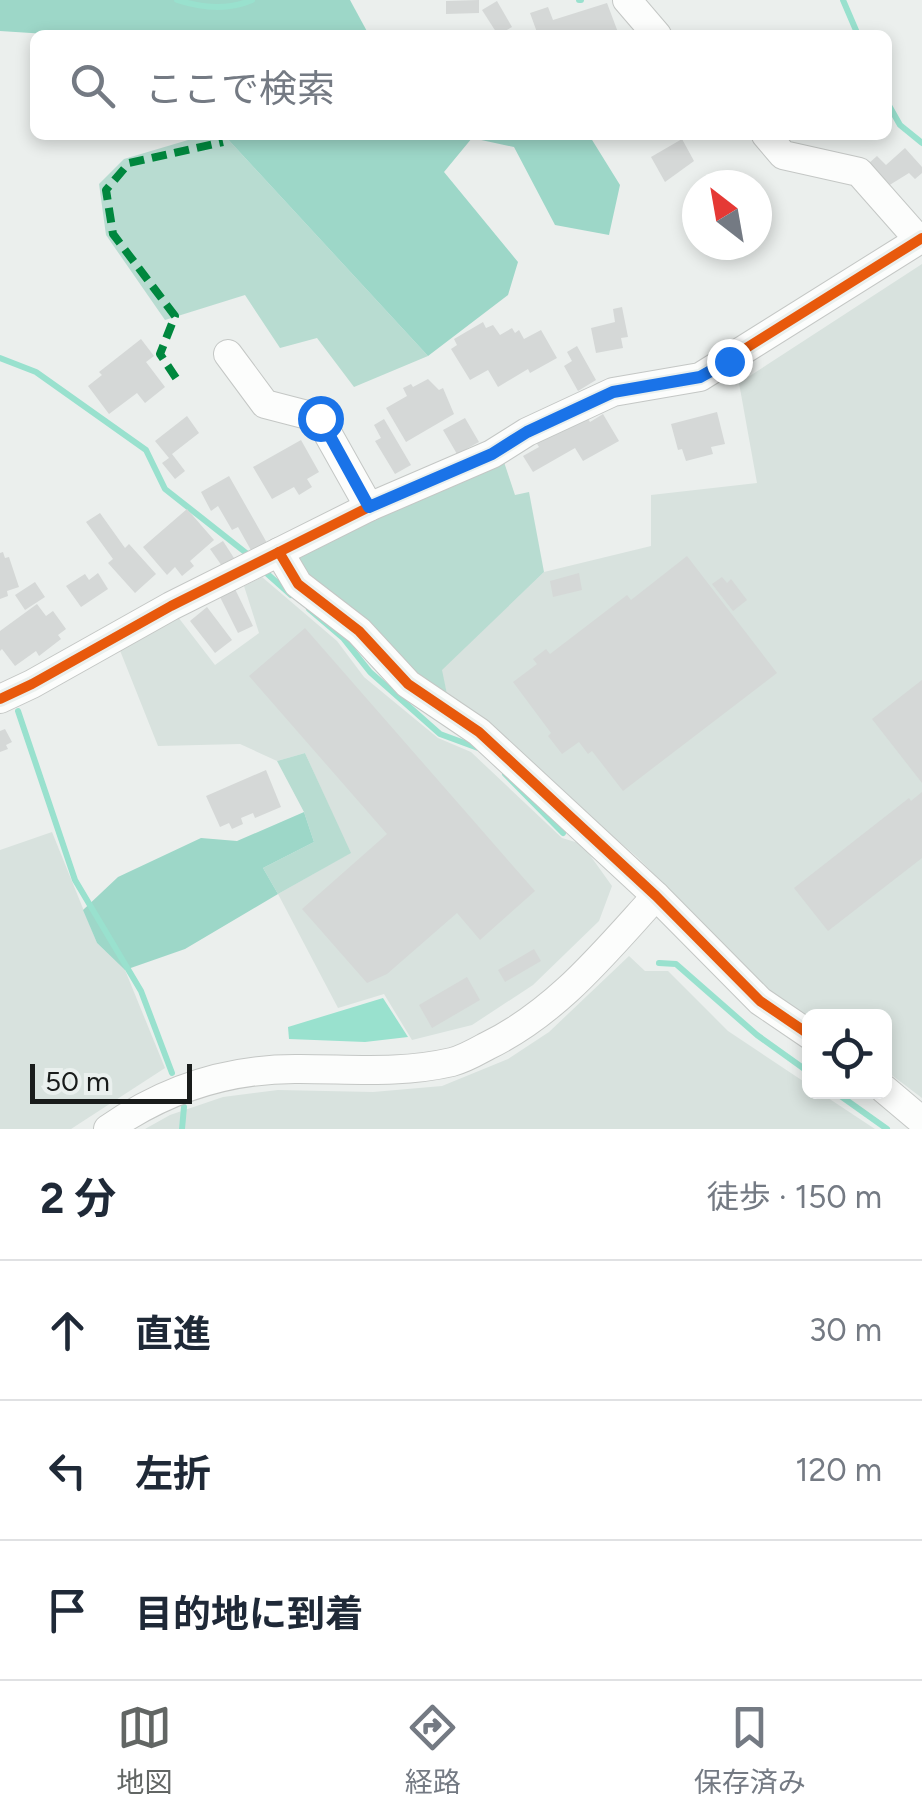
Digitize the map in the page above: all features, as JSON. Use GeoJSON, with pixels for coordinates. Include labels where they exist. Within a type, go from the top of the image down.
{"type":"FeatureCollection","features":[{"type":"Feature","properties":{"kind":"street"},"geometry":{"type":"LineString","coordinates":[[627,0],[653,30]]}},
{"type":"Feature","properties":{"kind":"street"},"geometry":{"type":"LineString","coordinates":[[0,699],[171,606],[369,507],[492,454],[527,432],[613,392],[700,377],[920,239],[859,172],[783,155],[770,140]]}},
{"type":"Feature","properties":{"kind":"street"},"geometry":{"type":"LineString","coordinates":[[228,354],[265,404],[320,418],[369,507]]}},
{"type":"Feature","properties":{"kind":"street"},"geometry":{"type":"LineString","coordinates":[[279,552],[298,584],[360,631],[408,684],[479,732],[656,896],[760,1001],[802,1030]]}},
{"type":"Feature","properties":{"kind":"street"},"geometry":{"type":"LineString","coordinates":[[108,1129],[178,1088],[234,1074],[298,1068],[374,1073],[455,1062],[517,1032],[573,988],[656,896]]}},
{"type":"Feature","properties":{"kind":"street"},"geometry":{"type":"LineString","coordinates":[[892,1096],[922,1121]]}},
{"type":"Feature","properties":{"kind":"shaded area"},"geometry":{"type":"Polygon","coordinates":[[[0,0],[350,0],[366,30],[30,33],[0,31],[0,0]]]}},
{"type":"Feature","properties":{"kind":"shaded area"},"geometry":{"type":"Polygon","coordinates":[[[188,140],[229,140],[428,356],[354,387],[317,338],[280,348],[245,295],[165,320],[106,235],[99,184],[124,159],[188,140]]]}},
{"type":"Feature","properties":{"kind":"shaded area"},"geometry":{"type":"Polygon","coordinates":[[[229,140],[470,140],[444,172],[518,262],[508,295],[428,356],[229,140]]]}},
{"type":"Feature","properties":{"kind":"shaded area"},"geometry":{"type":"Polygon","coordinates":[[[481,140],[592,140],[620,185],[609,235],[555,225],[514,147],[481,140]]]}},
{"type":"Feature","properties":{"kind":"shaded area"},"geometry":{"type":"Polygon","coordinates":[[[922,264],[922,1098],[892,1075],[892,1009],[802,1009],[802,1013],[771,992],[637,857],[447,694],[441,670],[544,572],[651,546],[651,495],[757,483],[739,383],[922,264]]]}},
{"type":"Feature","properties":{"kind":"shaded area"},"geometry":{"type":"Polygon","coordinates":[[[504,462],[515,495],[529,492],[544,572],[442,670],[447,694],[410,677],[298,575],[294,558],[389,508],[504,462]]]}},
{"type":"Feature","properties":{"kind":"shaded area"},"geometry":{"type":"Polygon","coordinates":[[[262,577],[337,641],[364,677],[438,738],[471,752],[562,838],[582,844],[612,886],[599,921],[533,985],[472,1025],[412,1040],[384,994],[338,1008],[278,894],[350,853],[305,753],[277,761],[240,744],[158,746],[119,648],[178,617],[215,665],[259,633],[244,586],[262,577]]]}},
{"type":"Feature","properties":{"kind":"shaded area"},"geometry":{"type":"Polygon","coordinates":[[[305,753],[351,853],[278,894],[263,868],[314,842],[304,812],[277,761],[305,753]]]}},
{"type":"Feature","properties":{"kind":"shaded area"},"geometry":{"type":"Polygon","coordinates":[[[304,812],[314,842],[263,868],[278,894],[185,949],[125,970],[97,943],[83,910],[118,877],[201,838],[237,841],[304,812]]]}},
{"type":"Feature","properties":{"kind":"shaded area"},"geometry":{"type":"Polygon","coordinates":[[[52,832],[97,943],[125,970],[165,1068],[71,1129],[0,1129],[0,850],[52,832]]]}},
{"type":"Feature","properties":{"kind":"shaded area"},"geometry":{"type":"Polygon","coordinates":[[[629,956],[645,971],[668,971],[728,1031],[802,1080],[802,1099],[830,1099],[875,1129],[145,1129],[170,1115],[223,1097],[278,1090],[373,1092],[442,1086],[508,1059],[549,1032],[629,956]]]}},
{"type":"Feature","properties":{"kind":"shaded area"},"geometry":{"type":"Polygon","coordinates":[[[383,998],[408,1037],[365,1042],[289,1039],[288,1027],[383,998]]]}},
{"type":"Feature","properties":{"kind":"building"},"geometry":{"type":"Polygon","coordinates":[[[479,0],[479,13],[446,14],[446,1],[479,0]]]}},
{"type":"Feature","properties":{"kind":"building"},"geometry":{"type":"Polygon","coordinates":[[[497,1],[512,27],[495,30],[482,10],[497,1]]]}},
{"type":"Feature","properties":{"kind":"building"},"geometry":{"type":"Polygon","coordinates":[[[607,3],[617,30],[536,30],[530,13],[548,7],[553,20],[607,3]]]}},
{"type":"Feature","properties":{"kind":"building"},"geometry":{"type":"Polygon","coordinates":[[[683,140],[694,161],[665,182],[651,157],[683,140]]]}},
{"type":"Feature","properties":{"kind":"building"},"geometry":{"type":"Polygon","coordinates":[[[905,148],[922,167],[922,173],[915,179],[909,173],[888,186],[868,164],[877,156],[886,165],[905,148]]]}},
{"type":"Feature","properties":{"kind":"building"},"geometry":{"type":"Polygon","coordinates":[[[622,307],[628,337],[621,338],[623,348],[596,353],[591,328],[615,322],[613,309],[622,307]]]}},
{"type":"Feature","properties":{"kind":"building"},"geometry":{"type":"Polygon","coordinates":[[[483,322],[486,328],[493,325],[500,335],[512,328],[515,333],[519,330],[524,339],[541,330],[557,358],[498,387],[488,370],[470,380],[451,349],[457,345],[454,339],[483,322]]]}},
{"type":"Feature","properties":{"kind":"building"},"geometry":{"type":"Polygon","coordinates":[[[141,339],[154,356],[146,362],[165,387],[145,403],[137,393],[109,414],[88,386],[102,375],[99,372],[141,339]]]}},
{"type":"Feature","properties":{"kind":"building"},"geometry":{"type":"Polygon","coordinates":[[[577,346],[596,380],[578,391],[564,366],[572,361],[567,352],[577,346]]]}},
{"type":"Feature","properties":{"kind":"building"},"geometry":{"type":"Polygon","coordinates":[[[428,379],[439,390],[443,388],[454,414],[406,442],[386,408],[407,396],[403,388],[428,379]]]}},
{"type":"Feature","properties":{"kind":"building"},"geometry":{"type":"Polygon","coordinates":[[[717,412],[725,444],[711,447],[713,454],[686,461],[682,449],[678,450],[671,424],[717,412]]]}},
{"type":"Feature","properties":{"kind":"building"},"geometry":{"type":"Polygon","coordinates":[[[585,414],[590,422],[603,414],[619,441],[583,461],[575,448],[533,472],[523,456],[539,447],[536,442],[585,414]]]}},
{"type":"Feature","properties":{"kind":"building"},"geometry":{"type":"Polygon","coordinates":[[[187,416],[199,433],[172,454],[185,471],[175,479],[162,463],[169,458],[155,441],[187,416]]]}},
{"type":"Feature","properties":{"kind":"building"},"geometry":{"type":"Polygon","coordinates":[[[465,418],[479,442],[457,454],[443,430],[465,418]]]}},
{"type":"Feature","properties":{"kind":"building"},"geometry":{"type":"Polygon","coordinates":[[[384,419],[411,465],[395,474],[375,441],[381,438],[374,425],[384,419]]]}},
{"type":"Feature","properties":{"kind":"building"},"geometry":{"type":"Polygon","coordinates":[[[301,440],[319,472],[307,479],[312,487],[299,495],[294,487],[272,499],[253,467],[301,440]]]}},
{"type":"Feature","properties":{"kind":"building"},"geometry":{"type":"Polygon","coordinates":[[[229,476],[267,543],[252,552],[238,527],[232,530],[218,506],[211,511],[201,492],[229,476]]]}},
{"type":"Feature","properties":{"kind":"building"},"geometry":{"type":"Polygon","coordinates":[[[187,509],[214,540],[190,561],[194,566],[182,576],[175,567],[167,575],[143,547],[187,509]]]}},
{"type":"Feature","properties":{"kind":"building"},"geometry":{"type":"Polygon","coordinates":[[[100,513],[125,548],[129,544],[156,574],[135,593],[108,563],[113,559],[86,522],[100,513]]]}},
{"type":"Feature","properties":{"kind":"building"},"geometry":{"type":"Polygon","coordinates":[[[223,541],[234,558],[222,566],[210,549],[223,541]]]}},
{"type":"Feature","properties":{"kind":"building"},"geometry":{"type":"Polygon","coordinates":[[[0,553],[5,558],[9,557],[19,587],[7,591],[8,596],[0,599],[0,553]]]}},
{"type":"Feature","properties":{"kind":"building"},"geometry":{"type":"Polygon","coordinates":[[[687,556],[777,673],[623,791],[592,751],[588,754],[579,742],[562,754],[513,682],[537,664],[533,659],[546,649],[550,654],[627,595],[631,600],[687,556]]]}},
{"type":"Feature","properties":{"kind":"building"},"geometry":{"type":"Polygon","coordinates":[[[98,573],[108,589],[81,607],[66,586],[85,574],[89,580],[98,573]]]}},
{"type":"Feature","properties":{"kind":"building"},"geometry":{"type":"Polygon","coordinates":[[[579,573],[582,590],[553,597],[550,581],[579,573]]]}},
{"type":"Feature","properties":{"kind":"building"},"geometry":{"type":"Polygon","coordinates":[[[722,577],[727,583],[731,579],[747,600],[733,611],[712,584],[722,577]]]}},
{"type":"Feature","properties":{"kind":"building"},"geometry":{"type":"Polygon","coordinates":[[[35,582],[45,597],[25,610],[15,595],[35,582]]]}},
{"type":"Feature","properties":{"kind":"building"},"geometry":{"type":"Polygon","coordinates":[[[235,589],[253,626],[238,633],[220,597],[235,589]]]}},
{"type":"Feature","properties":{"kind":"building"},"geometry":{"type":"Polygon","coordinates":[[[37,604],[46,616],[53,611],[66,629],[58,635],[61,639],[39,656],[36,651],[15,666],[0,651],[0,631],[37,604]]]}},
{"type":"Feature","properties":{"kind":"building"},"geometry":{"type":"Polygon","coordinates":[[[207,607],[232,640],[215,653],[190,621],[207,607]]]}},
{"type":"Feature","properties":{"kind":"building"},"geometry":{"type":"Polygon","coordinates":[[[305,628],[535,891],[480,940],[457,913],[387,974],[367,983],[302,909],[387,834],[249,676],[305,628]]]}},
{"type":"Feature","properties":{"kind":"building"},"geometry":{"type":"Polygon","coordinates":[[[922,680],[922,783],[872,719],[922,680]]]}},
{"type":"Feature","properties":{"kind":"building"},"geometry":{"type":"Polygon","coordinates":[[[5,729],[12,742],[0,752],[0,731],[5,729]]]}},
{"type":"Feature","properties":{"kind":"building"},"geometry":{"type":"Polygon","coordinates":[[[266,770],[281,807],[255,818],[253,813],[241,818],[243,824],[232,829],[229,823],[220,827],[206,796],[266,770]]]}},
{"type":"Feature","properties":{"kind":"building"},"geometry":{"type":"Polygon","coordinates":[[[922,792],[922,858],[828,931],[794,888],[922,792]]]}},
{"type":"Feature","properties":{"kind":"building"},"geometry":{"type":"Polygon","coordinates":[[[534,949],[541,961],[505,982],[498,970],[534,949]]]}},
{"type":"Feature","properties":{"kind":"building"},"geometry":{"type":"Polygon","coordinates":[[[467,977],[480,1000],[432,1028],[419,1005],[467,977]]]}},
{"type":"Feature","properties":{"kind":"waterway"},"geometry":{"type":"LineString","coordinates":[[177,0],[214,7],[252,0]]}},
{"type":"Feature","properties":{"kind":"waterway"},"geometry":{"type":"LineString","coordinates":[[843,0],[856,30]]}},
{"type":"Feature","properties":{"kind":"waterway"},"geometry":{"type":"LineString","coordinates":[[892,111],[900,125],[922,143]]}},
{"type":"Feature","properties":{"kind":"waterway"},"geometry":{"type":"LineString","coordinates":[[0,358],[36,372],[146,450],[165,489],[250,556]]}},
{"type":"Feature","properties":{"kind":"waterway"},"geometry":{"type":"LineString","coordinates":[[263,570],[291,595]]}},
{"type":"Feature","properties":{"kind":"waterway"},"geometry":{"type":"LineString","coordinates":[[309,609],[343,638],[370,672],[440,734],[478,748]]}},
{"type":"Feature","properties":{"kind":"waterway"},"geometry":{"type":"LineString","coordinates":[[18,711],[75,880],[141,991],[172,1073]]}},
{"type":"Feature","properties":{"kind":"waterway"},"geometry":{"type":"LineString","coordinates":[[505,774],[563,833]]}},
{"type":"Feature","properties":{"kind":"waterway"},"geometry":{"type":"LineString","coordinates":[[659,963],[676,964],[757,1035],[802,1067]]}},
{"type":"Feature","properties":{"kind":"waterway"},"geometry":{"type":"LineString","coordinates":[[845,1099],[887,1129]]}},
{"type":"Feature","properties":{"kind":"waterway"},"geometry":{"type":"LineString","coordinates":[[182,1129],[184,1107]]}},
{"type":"Feature","properties":{"kind":"marked path"},"geometry":{"type":"LineString","coordinates":[[176,378],[160,354],[175,316],[113,234],[106,190],[129,163],[223,142]]}},
{"type":"Feature","properties":{"kind":"cycle path"},"geometry":{"type":"LineString","coordinates":[[0,699],[171,606],[369,507],[492,454],[527,432],[613,392],[700,377],[922,238]]}},
{"type":"Feature","properties":{"kind":"cycle path"},"geometry":{"type":"LineString","coordinates":[[279,552],[298,584],[359,631],[408,684],[479,732],[656,896],[760,1001],[802,1030]]}},
{"type":"Feature","properties":{"kind":"route"},"geometry":{"type":"LineString","coordinates":[[320,418],[369,507],[492,454],[527,432],[613,392],[700,377],[729,361]]}}]}
